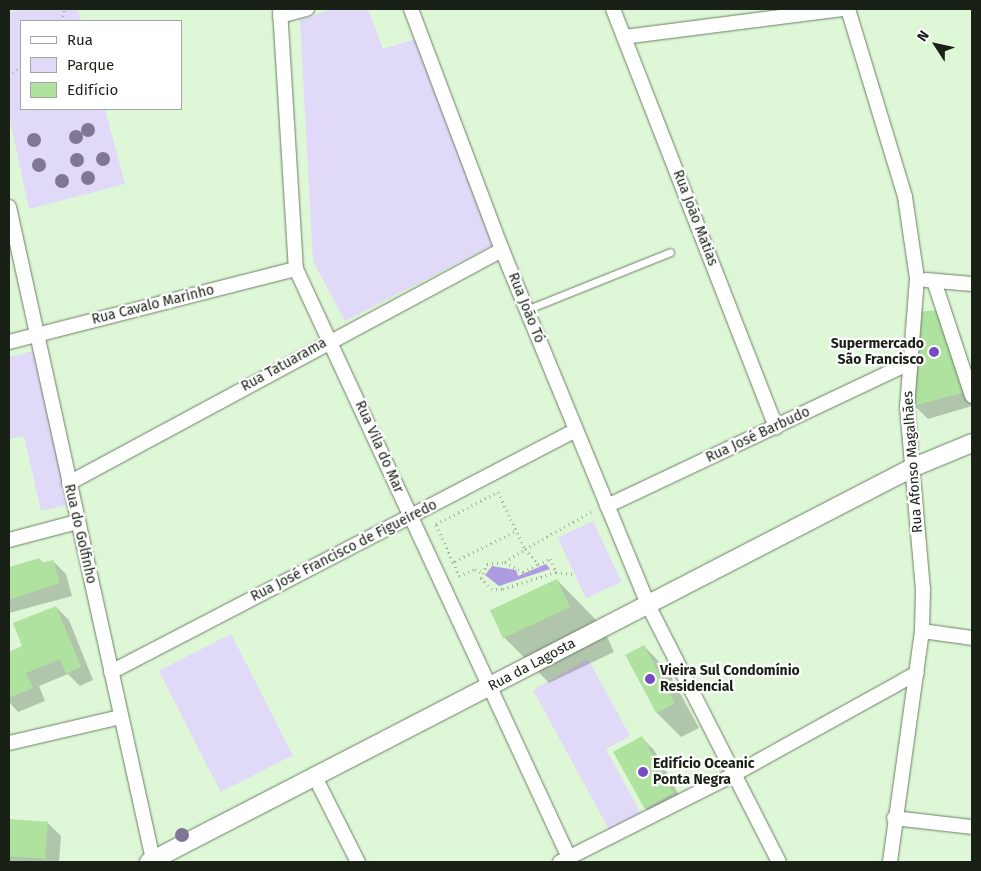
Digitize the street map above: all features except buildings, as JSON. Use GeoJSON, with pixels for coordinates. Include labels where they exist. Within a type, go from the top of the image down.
{"type":"FeatureCollection","features":[{"type":"Feature","properties":{"kind":"street"},"geometry":{"type":"LineString","coordinates":[[280,12],[307,9]]}},
{"type":"Feature","properties":{"kind":"street","name":"Rua João Tó"},"geometry":{"type":"LineString","coordinates":[[411,9],[502,250],[648,605],[779,862]]}},
{"type":"Feature","properties":{"kind":"street","name":"Rua João Matias"},"geometry":{"type":"LineString","coordinates":[[613,9],[776,427]]}},
{"type":"Feature","properties":{"kind":"street"},"geometry":{"type":"LineString","coordinates":[[624,37],[843,9]]}},
{"type":"Feature","properties":{"kind":"street","name":"Rua Afonso Magalhães"},"geometry":{"type":"LineString","coordinates":[[848,9],[905,197],[917,278],[908,364],[922,631],[894,818],[890,862]]}},
{"type":"Feature","properties":{"kind":"street","name":"Rua Vila do Mar"},"geometry":{"type":"LineString","coordinates":[[280,12],[296,269],[566,861]]}},
{"type":"Feature","properties":{"kind":"street","name":"Rua do Golfinho"},"geometry":{"type":"LineString","coordinates":[[9,207],[151,861]]}},
{"type":"Feature","properties":{"kind":"street","name":"Rua Tatuarama"},"geometry":{"type":"LineString","coordinates":[[69,483],[330,340],[502,250]]}},
{"type":"Feature","properties":{"kind":"street","name":"Rua Cavalo Marinho"},"geometry":{"type":"LineString","coordinates":[[9,342],[296,269]]}},
{"type":"Feature","properties":{"kind":"street"},"geometry":{"type":"LineString","coordinates":[[917,278],[972,284]]}},
{"type":"Feature","properties":{"kind":"street"},"geometry":{"type":"LineString","coordinates":[[934,281],[972,396]]}},
{"type":"Feature","properties":{"kind":"street","name":"Rua José Barbudo"},"geometry":{"type":"LineString","coordinates":[[607,506],[908,364]]}},
{"type":"Feature","properties":{"kind":"street","name":"Rua José Francisco de Figueiredo"},"geometry":{"type":"LineString","coordinates":[[111,672],[576,430]]}},
{"type":"Feature","properties":{"kind":"street","name":"Rua da Lagosta"},"geometry":{"type":"LineString","coordinates":[[151,861],[488,689],[914,467],[972,443]]}},
{"type":"Feature","properties":{"kind":"street"},"geometry":{"type":"LineString","coordinates":[[9,540],[77,522]]}},
{"type":"Feature","properties":{"kind":"street"},"geometry":{"type":"LineString","coordinates":[[922,631],[972,638]]}},
{"type":"Feature","properties":{"kind":"street"},"geometry":{"type":"LineString","coordinates":[[566,861],[733,775],[917,673]]}},
{"type":"Feature","properties":{"kind":"street"},"geometry":{"type":"LineString","coordinates":[[9,743],[121,718]]}},
{"type":"Feature","properties":{"kind":"street"},"geometry":{"type":"LineString","coordinates":[[315,777],[358,862]]}},
{"type":"Feature","properties":{"kind":"street"},"geometry":{"type":"LineString","coordinates":[[894,818],[972,827]]}},
{"type":"Feature","properties":{"kind":"lane"},"geometry":{"type":"LineString","coordinates":[[526,310],[670,252]]}},
{"type":"Feature","properties":{"kind":"path"},"geometry":{"type":"LineString","coordinates":[[9,76],[20,68]]}},
{"type":"Feature","properties":{"kind":"path"},"geometry":{"type":"LineString","coordinates":[[538,564],[514,532],[502,496],[498,492],[436,524],[459,576],[475,569],[481,572],[486,584],[502,589],[556,572],[572,574]]}},
{"type":"Feature","properties":{"kind":"path"},"geometry":{"type":"LineString","coordinates":[[506,562],[525,549],[591,512]]}},
{"type":"Feature","properties":{"kind":"path"},"geometry":{"type":"LineString","coordinates":[[453,562],[514,532]]}},
{"type":"Feature","properties":{"kind":"path"},"geometry":{"type":"LineString","coordinates":[[481,572],[495,561],[506,562],[524,572],[550,560],[556,572]]}},
{"type":"Feature","properties":{"kind":"green space"},"geometry":{"type":"Polygon","coordinates":[[[27,9],[78,9],[81,20],[20,20],[20,110],[105,110],[125,184],[29,209],[9,116],[9,12],[27,9]]]}},
{"type":"Feature","properties":{"kind":"green space"},"geometry":{"type":"Polygon","coordinates":[[[332,9],[368,9],[383,49],[419,38],[493,245],[345,321],[313,261],[300,20],[332,9]]]}},
{"type":"Feature","properties":{"kind":"green space"},"geometry":{"type":"Polygon","coordinates":[[[34,351],[69,505],[41,511],[24,436],[9,439],[9,357],[34,351]]]}},
{"type":"Feature","properties":{"kind":"green space"},"geometry":{"type":"Polygon","coordinates":[[[593,521],[621,582],[586,598],[558,537],[593,521]]]}},
{"type":"Feature","properties":{"kind":"green space"},"geometry":{"type":"Polygon","coordinates":[[[231,634],[293,755],[221,792],[159,671],[231,634]]]}},
{"type":"Feature","properties":{"kind":"green space"},"geometry":{"type":"Polygon","coordinates":[[[588,659],[630,736],[606,749],[642,816],[611,833],[533,690],[588,659]]]}},
{"type":"Feature","properties":{"kind":"shaded area"},"geometry":{"type":"Polygon","coordinates":[[[546,564],[550,569],[499,586],[485,575],[492,566],[516,570],[518,576],[546,564]]]}},
{"type":"Feature","properties":{"kind":"place","name":"Supermercado São Francisco"},"geometry":{"type":"Point","coordinates":[934,352]}},
{"type":"Feature","properties":{"kind":"place","name":"Vieira Sul Condomínio Residencial"},"geometry":{"type":"Point","coordinates":[650,679]}},
{"type":"Feature","properties":{"kind":"place","name":"Edifício Oceanic Ponta Negra"},"geometry":{"type":"Point","coordinates":[643,772]}}]}
